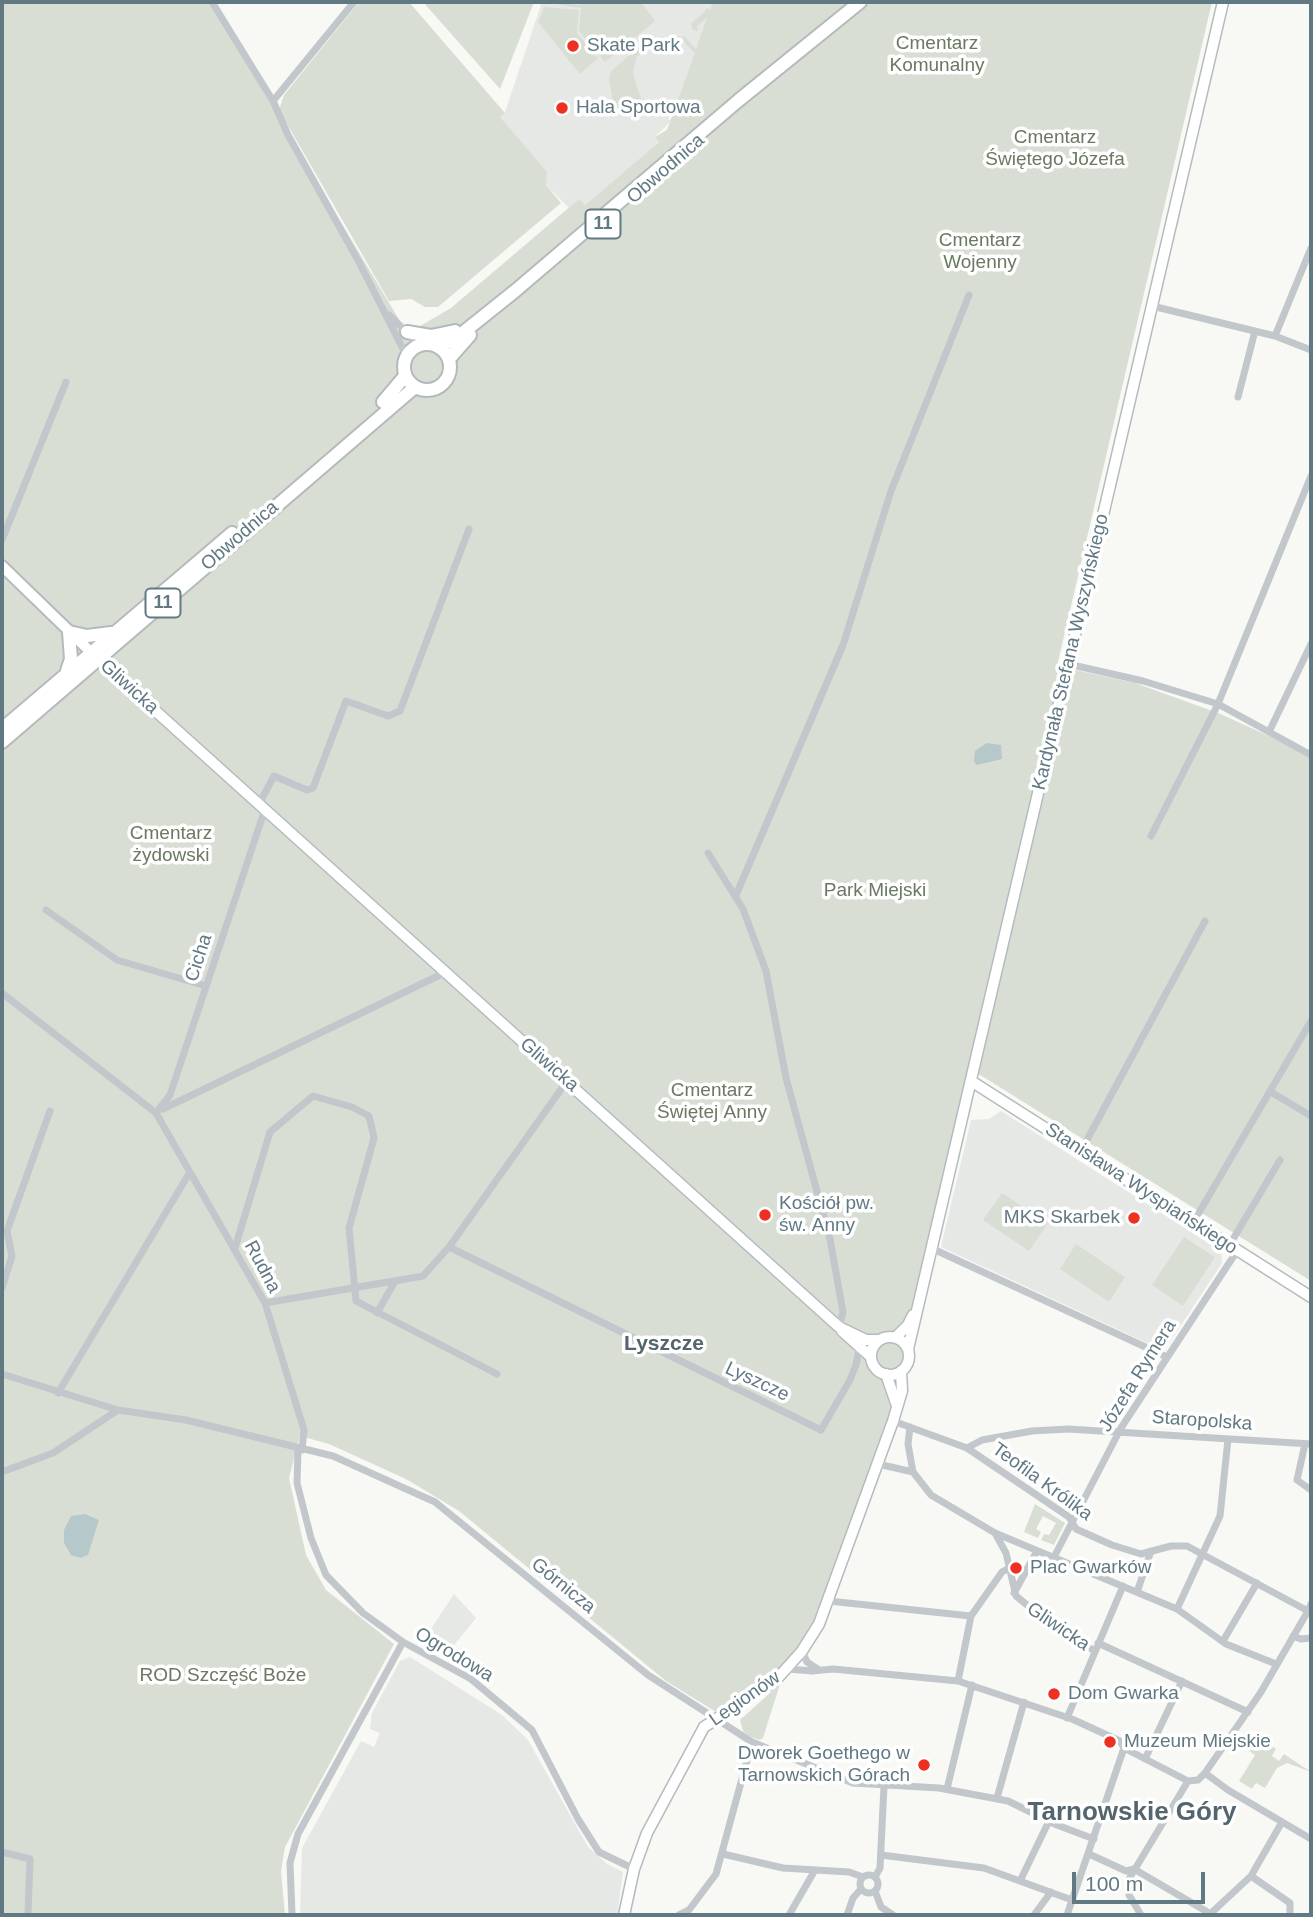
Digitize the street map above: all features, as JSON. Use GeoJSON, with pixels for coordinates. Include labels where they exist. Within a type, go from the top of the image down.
{"type":"FeatureCollection","features":[{"type":"Feature","properties":{"kind":"highway","name":"Obwodnica"},"geometry":{"type":"LineString","coordinates":[[438,347],[455,339],[515,291],[699,134],[860,2]]}},
{"type":"Feature","properties":{"kind":"highway","name":"Obwodnica"},"geometry":{"type":"LineString","coordinates":[[449,359],[467,337],[691,148],[756,88]]}},
{"type":"Feature","properties":{"kind":"highway"},"geometry":{"type":"LineString","coordinates":[[407,332],[444,336],[469,326]]}},
{"type":"Feature","properties":{"kind":"highway"},"geometry":{"type":"LineString","coordinates":[[419,345],[438,347],[449,359],[449,374],[441,385],[429,390],[415,387],[405,376],[407,355],[419,345]]}},
{"type":"Feature","properties":{"kind":"highway","name":"Obwodnica"},"geometry":{"type":"LineString","coordinates":[[2,729],[67,672],[95,656],[115,632],[368,418],[405,376]]}},
{"type":"Feature","properties":{"kind":"highway","name":"Obwodnica"},"geometry":{"type":"LineString","coordinates":[[2,742],[95,656],[415,387]]}},
{"type":"Feature","properties":{"kind":"highway"},"geometry":{"type":"LineString","coordinates":[[67,672],[71,659],[69,632],[101,636],[115,632]]}},
{"type":"Feature","properties":{"kind":"main road","name":"Gliwicka"},"geometry":{"type":"LineString","coordinates":[[2,566],[95,656]]}},
{"type":"Feature","properties":{"kind":"street"},"geometry":{"type":"LineString","coordinates":[[212,2],[273,101],[288,135],[407,355]]}},
{"type":"Feature","properties":{"kind":"street"},"geometry":{"type":"LineString","coordinates":[[273,101],[354,2]]}},
{"type":"Feature","properties":{"kind":"street","name":"Kardynała Stefana Wyszyńskiego"},"geometry":{"type":"LineString","coordinates":[[908,1349],[1223,2]]}},
{"type":"Feature","properties":{"kind":"street"},"geometry":{"type":"LineString","coordinates":[[1275,336],[1311,248]]}},
{"type":"Feature","properties":{"kind":"street"},"geometry":{"type":"LineString","coordinates":[[736,895],[844,645],[891,491],[969,295]]}},
{"type":"Feature","properties":{"kind":"street"},"geometry":{"type":"LineString","coordinates":[[1152,306],[1275,336],[1311,350]]}},
{"type":"Feature","properties":{"kind":"street"},"geometry":{"type":"LineString","coordinates":[[386,312],[419,345]]}},
{"type":"Feature","properties":{"kind":"street"},"geometry":{"type":"LineString","coordinates":[[1238,397],[1255,331]]}},
{"type":"Feature","properties":{"kind":"street"},"geometry":{"type":"LineString","coordinates":[[2,540],[66,382]]}},
{"type":"Feature","properties":{"kind":"street"},"geometry":{"type":"LineString","coordinates":[[1151,836],[1218,704],[1311,476]]}},
{"type":"Feature","properties":{"kind":"street"},"geometry":{"type":"LineString","coordinates":[[262,807],[274,776],[307,790],[313,788],[346,701],[388,716],[400,711],[469,529]]}},
{"type":"Feature","properties":{"kind":"street"},"geometry":{"type":"LineString","coordinates":[[1269,732],[1311,644]]}},
{"type":"Feature","properties":{"kind":"street","name":"Gliwicka"},"geometry":{"type":"LineString","coordinates":[[95,656],[839,1327],[859,1349],[870,1356]]}},
{"type":"Feature","properties":{"kind":"street"},"geometry":{"type":"LineString","coordinates":[[1068,664],[1143,681],[1218,704],[1311,755]]}},
{"type":"Feature","properties":{"kind":"street","name":"Cicha"},"geometry":{"type":"LineString","coordinates":[[156,1114],[170,1095],[262,807]]}},
{"type":"Feature","properties":{"kind":"street"},"geometry":{"type":"LineString","coordinates":[[708,853],[736,895],[766,971],[786,1078],[827,1227],[843,1312],[839,1327]]}},
{"type":"Feature","properties":{"kind":"street"},"geometry":{"type":"LineString","coordinates":[[46,910],[117,960],[206,986]]}},
{"type":"Feature","properties":{"kind":"street"},"geometry":{"type":"LineString","coordinates":[[1081,1150],[1205,921]]}},
{"type":"Feature","properties":{"kind":"street"},"geometry":{"type":"LineString","coordinates":[[2,993],[156,1114],[444,973]]}},
{"type":"Feature","properties":{"kind":"street"},"geometry":{"type":"LineString","coordinates":[[1193,1223],[1311,1021]]}},
{"type":"Feature","properties":{"kind":"street"},"geometry":{"type":"LineString","coordinates":[[265,1303],[424,1276],[449,1247],[567,1081]]}},
{"type":"Feature","properties":{"kind":"street","name":"Stanisława Wyspiańskiego"},"geometry":{"type":"LineString","coordinates":[[971,1081],[1311,1297]]}},
{"type":"Feature","properties":{"kind":"street"},"geometry":{"type":"LineString","coordinates":[[1271,1091],[1311,1116]]}},
{"type":"Feature","properties":{"kind":"street"},"geometry":{"type":"LineString","coordinates":[[235,1248],[270,1132],[306,1100],[320,1096],[361,1112],[369,1116],[374,1127],[371,1154],[349,1228],[356,1301],[497,1374]]}},
{"type":"Feature","properties":{"kind":"street"},"geometry":{"type":"LineString","coordinates":[[2,1288],[12,1256],[7,1231],[50,1111]]}},
{"type":"Feature","properties":{"kind":"street","name":"Rudna"},"geometry":{"type":"LineString","coordinates":[[156,1114],[265,1303],[304,1430],[300,1449]]}},
{"type":"Feature","properties":{"kind":"street","name":"Józefa Rymera"},"geometry":{"type":"LineString","coordinates":[[1053,1559],[1120,1431],[1233,1248],[1280,1160]]}},
{"type":"Feature","properties":{"kind":"street"},"geometry":{"type":"LineString","coordinates":[[58,1393],[190,1172]]}},
{"type":"Feature","properties":{"kind":"street","name":"Lyszcze"},"geometry":{"type":"LineString","coordinates":[[449,1247],[821,1430],[853,1373],[859,1349]]}},
{"type":"Feature","properties":{"kind":"street"},"geometry":{"type":"LineString","coordinates":[[932,1248],[1167,1357]]}},
{"type":"Feature","properties":{"kind":"street"},"geometry":{"type":"LineString","coordinates":[[377,1313],[394,1283]]}},
{"type":"Feature","properties":{"kind":"street","name":"Kardynała Stefana Wyszyńskiego"},"geometry":{"type":"LineString","coordinates":[[896,1337],[908,1325],[919,1301]]}},
{"type":"Feature","properties":{"kind":"street","name":"Gliwicka"},"geometry":{"type":"LineString","coordinates":[[839,1327],[866,1340],[877,1340]]}},
{"type":"Feature","properties":{"kind":"street"},"geometry":{"type":"LineString","coordinates":[[896,1337],[908,1349],[908,1358],[901,1371],[886,1374],[875,1368],[870,1356],[877,1340],[896,1337]]}},
{"type":"Feature","properties":{"kind":"street","name":"Legionów"},"geometry":{"type":"LineString","coordinates":[[624,1915],[634,1869],[663,1800],[704,1727],[754,1697],[788,1669],[802,1651],[829,1601],[902,1391],[901,1371]]}},
{"type":"Feature","properties":{"kind":"street","name":"Górnicza"},"geometry":{"type":"LineString","coordinates":[[2,1374],[118,1410],[186,1420],[333,1455],[435,1502],[648,1675],[752,1742],[853,1783],[947,1789],[997,1798],[1023,1806],[1049,1821],[1094,1839]]}},
{"type":"Feature","properties":{"kind":"street"},"geometry":{"type":"LineString","coordinates":[[886,1374],[897,1404]]}},
{"type":"Feature","properties":{"kind":"street"},"geometry":{"type":"LineString","coordinates":[[2,1472],[53,1453],[118,1410]]}},
{"type":"Feature","properties":{"kind":"street"},"geometry":{"type":"LineString","coordinates":[[892,1421],[910,1427],[908,1444],[913,1472],[932,1495],[995,1534],[1177,1609],[1223,1642],[1276,1664]]}},
{"type":"Feature","properties":{"kind":"street","name":"Teofila Królika"},"geometry":{"type":"LineString","coordinates":[[910,1427],[967,1448],[1069,1517],[1076,1529],[1112,1545],[1142,1554],[1181,1545],[1204,1553],[1310,1609]]}},
{"type":"Feature","properties":{"kind":"street","name":"Staropolska"},"geometry":{"type":"LineString","coordinates":[[967,1448],[982,1440],[1032,1431],[1120,1431],[1308,1444]]}},
{"type":"Feature","properties":{"kind":"street"},"geometry":{"type":"LineString","coordinates":[[1177,1609],[1220,1516],[1228,1439]]}},
{"type":"Feature","properties":{"kind":"street"},"geometry":{"type":"LineString","coordinates":[[1308,1444],[1297,1480],[1311,1490]]}},
{"type":"Feature","properties":{"kind":"street","name":"Ogrodowa"},"geometry":{"type":"LineString","coordinates":[[300,1449],[297,1483],[311,1538],[326,1575],[363,1613],[403,1642],[471,1679],[532,1730],[578,1819],[599,1852],[634,1869]]}},
{"type":"Feature","properties":{"kind":"street"},"geometry":{"type":"LineString","coordinates":[[878,1464],[913,1472]]}},
{"type":"Feature","properties":{"kind":"street"},"geometry":{"type":"LineString","coordinates":[[995,1534],[1009,1567],[1014,1593]]}},
{"type":"Feature","properties":{"kind":"street","name":"Gliwicka"},"geometry":{"type":"LineString","coordinates":[[1037,1551],[1014,1593],[1059,1631],[1095,1651],[1067,1718]]}},
{"type":"Feature","properties":{"kind":"street"},"geometry":{"type":"LineString","coordinates":[[1137,1592],[1152,1551]]}},
{"type":"Feature","properties":{"kind":"street"},"geometry":{"type":"LineString","coordinates":[[958,1681],[971,1616],[1002,1572],[1009,1567]]}},
{"type":"Feature","properties":{"kind":"street"},"geometry":{"type":"LineString","coordinates":[[1223,1642],[1257,1583]]}},
{"type":"Feature","properties":{"kind":"street"},"geometry":{"type":"LineString","coordinates":[[1095,1651],[1123,1586]]}},
{"type":"Feature","properties":{"kind":"street"},"geometry":{"type":"LineString","coordinates":[[829,1601],[971,1616]]}},
{"type":"Feature","properties":{"kind":"street"},"geometry":{"type":"LineString","coordinates":[[1140,1915],[1129,1895],[1129,1880],[1134,1868],[1188,1781],[1204,1775],[1248,1712],[1310,1609]]}},
{"type":"Feature","properties":{"kind":"street"},"geometry":{"type":"LineString","coordinates":[[1293,1636],[1311,1638]]}},
{"type":"Feature","properties":{"kind":"street"},"geometry":{"type":"LineString","coordinates":[[292,1915],[290,1863],[298,1834],[403,1642]]}},
{"type":"Feature","properties":{"kind":"street"},"geometry":{"type":"LineString","coordinates":[[1098,1643],[1248,1712]]}},
{"type":"Feature","properties":{"kind":"street"},"geometry":{"type":"LineString","coordinates":[[802,1651],[807,1662],[820,1670]]}},
{"type":"Feature","properties":{"kind":"street"},"geometry":{"type":"LineString","coordinates":[[788,1669],[833,1669],[958,1681],[1067,1718],[1115,1739],[1124,1748],[1188,1781]]}},
{"type":"Feature","properties":{"kind":"street"},"geometry":{"type":"LineString","coordinates":[[1145,1759],[1182,1681]]}},
{"type":"Feature","properties":{"kind":"street"},"geometry":{"type":"LineString","coordinates":[[947,1789],[972,1685]]}},
{"type":"Feature","properties":{"kind":"street"},"geometry":{"type":"LineString","coordinates":[[997,1798],[1024,1702]]}},
{"type":"Feature","properties":{"kind":"street"},"geometry":{"type":"LineString","coordinates":[[679,1915],[689,1910],[716,1874],[752,1742]]}},
{"type":"Feature","properties":{"kind":"street"},"geometry":{"type":"LineString","coordinates":[[1067,1915],[1124,1748]]}},
{"type":"Feature","properties":{"kind":"street"},"geometry":{"type":"LineString","coordinates":[[1204,1775],[1311,1839]]}},
{"type":"Feature","properties":{"kind":"street"},"geometry":{"type":"LineString","coordinates":[[875,1877],[880,1870],[884,1786]]}},
{"type":"Feature","properties":{"kind":"street"},"geometry":{"type":"LineString","coordinates":[[1020,1881],[1049,1821]]}},
{"type":"Feature","properties":{"kind":"street"},"geometry":{"type":"LineString","coordinates":[[1134,1868],[1210,1915],[1251,1876],[1282,1822]]}},
{"type":"Feature","properties":{"kind":"street"},"geometry":{"type":"LineString","coordinates":[[2,1852],[30,1859],[28,1915]]}},
{"type":"Feature","properties":{"kind":"street"},"geometry":{"type":"LineString","coordinates":[[723,1854],[783,1868],[849,1872],[863,1877],[875,1877]]}},
{"type":"Feature","properties":{"kind":"street"},"geometry":{"type":"LineString","coordinates":[[1089,1854],[1126,1871],[1134,1868]]}},
{"type":"Feature","properties":{"kind":"street"},"geometry":{"type":"LineString","coordinates":[[881,1855],[973,1866],[1072,1900]]}},
{"type":"Feature","properties":{"kind":"street"},"geometry":{"type":"LineString","coordinates":[[789,1915],[814,1870]]}},
{"type":"Feature","properties":{"kind":"street"},"geometry":{"type":"LineString","coordinates":[[1251,1876],[1290,1903],[1290,1915]]}},
{"type":"Feature","properties":{"kind":"street"},"geometry":{"type":"LineString","coordinates":[[847,1915],[853,1898],[861,1889],[863,1877]]}},
{"type":"Feature","properties":{"kind":"street"},"geometry":{"type":"LineString","coordinates":[[875,1877],[878,1885],[875,1891],[881,1907],[892,1915]]}},
{"type":"Feature","properties":{"kind":"street"},"geometry":{"type":"LineString","coordinates":[[861,1889],[867,1893],[875,1891]]}},
{"type":"Feature","properties":{"kind":"street"},"geometry":{"type":"LineString","coordinates":[[1034,1915],[1051,1892]]}},
{"type":"Feature","properties":{"kind":"shaded area"},"geometry":{"type":"Polygon","coordinates":[[[542,2],[810,2],[672,114],[668,118],[671,121],[655,137],[659,142],[584,206],[579,199],[569,208],[546,185],[500,117],[505,112],[542,2]]]}},
{"type":"Feature","properties":{"kind":"shaded area"},"geometry":{"type":"Polygon","coordinates":[[[987,743],[1001,745],[1002,759],[977,765],[974,762],[975,751],[987,743]]]}},
{"type":"Feature","properties":{"kind":"shaded area"},"geometry":{"type":"Polygon","coordinates":[[[1001,1111],[1221,1251],[1222,1263],[1166,1348],[1162,1350],[941,1247],[971,1120],[989,1119],[1001,1111]]]}},
{"type":"Feature","properties":{"kind":"shaded area"},"geometry":{"type":"Polygon","coordinates":[[[85,1514],[99,1520],[88,1555],[81,1558],[71,1555],[64,1543],[64,1530],[71,1516],[85,1514]]]}},
{"type":"Feature","properties":{"kind":"shaded area"},"geometry":{"type":"Polygon","coordinates":[[[454,1594],[476,1618],[446,1655],[423,1641],[454,1594]]]}},
{"type":"Feature","properties":{"kind":"shaded area"},"geometry":{"type":"Polygon","coordinates":[[[410,1657],[502,1715],[528,1740],[588,1847],[607,1864],[623,1872],[617,1915],[300,1915],[302,1848],[361,1741],[374,1747],[380,1733],[370,1729],[372,1713],[400,1661],[410,1657]]]}},
{"type":"Feature","properties":{"kind":"green space"},"geometry":{"type":"Polygon","coordinates":[[[2,2],[216,2],[322,191],[418,351],[431,350],[440,357],[651,173],[464,323],[448,331],[415,329],[451,308],[579,199],[585,205],[659,142],[655,137],[667,130],[695,53],[683,41],[668,52],[663,46],[679,36],[685,37],[696,49],[707,18],[697,26],[698,31],[693,30],[691,24],[708,8],[710,10],[713,2],[1212,2],[1057,666],[1135,683],[1218,713],[1311,755],[1311,1281],[977,1073],[896,1423],[838,1588],[818,1638],[782,1680],[729,1720],[666,1681],[459,1511],[406,1479],[329,1444],[300,1436],[289,1478],[306,1555],[326,1590],[394,1644],[285,1847],[281,1871],[285,1915],[2,1915],[2,2]]]}},
{"type":"Feature","properties":{"kind":"green space"},"geometry":{"type":"Polygon","coordinates":[[[359,2],[409,2],[505,113],[500,117],[547,172],[546,185],[561,203],[438,307],[425,307],[411,299],[389,301],[279,110],[284,95],[359,2]]]}},
{"type":"Feature","properties":{"kind":"green space"},"geometry":{"type":"Polygon","coordinates":[[[423,2],[534,2],[500,89],[423,2]]]}},
{"type":"Feature","properties":{"kind":"green space"},"geometry":{"type":"Polygon","coordinates":[[[543,2],[580,5],[582,2],[641,2],[655,21],[605,62],[579,31],[581,8],[543,2]]]}},
{"type":"Feature","properties":{"kind":"green space","name":"Skate Park"},"geometry":{"type":"Polygon","coordinates":[[[544,7],[579,10],[577,33],[598,58],[580,74],[538,22],[544,7]]]}},
{"type":"Feature","properties":{"kind":"green space"},"geometry":{"type":"Polygon","coordinates":[[[652,36],[655,41],[636,58],[633,74],[644,108],[639,103],[615,115],[609,79],[611,71],[652,36]]]}},
{"type":"Feature","properties":{"kind":"green space"},"geometry":{"type":"Polygon","coordinates":[[[1002,1193],[1048,1223],[1029,1251],[983,1220],[1002,1193]]]}},
{"type":"Feature","properties":{"kind":"green space"},"geometry":{"type":"Polygon","coordinates":[[[1184,1237],[1215,1257],[1183,1306],[1152,1285],[1184,1237]]]}},
{"type":"Feature","properties":{"kind":"green space"},"geometry":{"type":"Polygon","coordinates":[[[1076,1244],[1125,1277],[1109,1302],[1060,1269],[1076,1244]]]}},
{"type":"Feature","properties":{"kind":"green space"},"geometry":{"type":"Polygon","coordinates":[[[1035,1504],[1065,1523],[1054,1545],[1041,1540],[1044,1534],[1049,1535],[1056,1523],[1043,1516],[1036,1529],[1041,1532],[1038,1538],[1024,1532],[1035,1504]]]}},
{"type":"Feature","properties":{"kind":"green space"},"geometry":{"type":"Polygon","coordinates":[[[780,1684],[763,1738],[759,1740],[749,1736],[743,1731],[740,1720],[780,1684]]]}},
{"type":"Feature","properties":{"kind":"green space"},"geometry":{"type":"Polygon","coordinates":[[[1246,1730],[1276,1749],[1272,1756],[1279,1761],[1284,1754],[1311,1772],[1287,1763],[1277,1768],[1265,1788],[1256,1783],[1252,1789],[1239,1781],[1255,1755],[1237,1743],[1246,1730]]]}},
{"type":"Feature","properties":{"kind":"place","name":"Skate Park"},"geometry":{"type":"Point","coordinates":[573,46]}},
{"type":"Feature","properties":{"kind":"place","name":"Hala Sportowa"},"geometry":{"type":"Point","coordinates":[562,108]}},
{"type":"Feature","properties":{"kind":"place","name":"Kościół pw. św. Anny"},"geometry":{"type":"Point","coordinates":[765,1215]}},
{"type":"Feature","properties":{"kind":"place","name":"MKS Skarbek"},"geometry":{"type":"Point","coordinates":[1134,1218]}},
{"type":"Feature","properties":{"kind":"place","name":"Plac Gwarków"},"geometry":{"type":"Point","coordinates":[1016,1568]}},
{"type":"Feature","properties":{"kind":"place","name":"Dom Gwarka"},"geometry":{"type":"Point","coordinates":[1054,1694]}},
{"type":"Feature","properties":{"kind":"place","name":"Muzeum Miejskie"},"geometry":{"type":"Point","coordinates":[1110,1742]}},
{"type":"Feature","properties":{"kind":"place","name":"Dworek Goethego w Tarnowskich Górach"},"geometry":{"type":"Point","coordinates":[924,1765]}},
{"type":"Feature","properties":{"kind":"district","name":"Lyszcze"},"geometry":{"type":"Point","coordinates":[664,1344]}},
{"type":"Feature","properties":{"kind":"district","name":"Tarnowskie Góry"},"geometry":{"type":"Point","coordinates":[1132,1813]}},
{"type":"Feature","properties":{"kind":"park label","name":"Cmentarz Komunalny"},"geometry":{"type":"Point","coordinates":[937,55]}},
{"type":"Feature","properties":{"kind":"park label","name":"Cmentarz Świętego Józefa"},"geometry":{"type":"Point","coordinates":[1055,149]}},
{"type":"Feature","properties":{"kind":"park label","name":"Cmentarz Wojenny"},"geometry":{"type":"Point","coordinates":[980,252]}},
{"type":"Feature","properties":{"kind":"park label","name":"Cmentarz żydowski"},"geometry":{"type":"Point","coordinates":[171,845]}},
{"type":"Feature","properties":{"kind":"park label","name":"Park Miejski"},"geometry":{"type":"Point","coordinates":[875,891]}},
{"type":"Feature","properties":{"kind":"park label","name":"Cmentarz Świętej Anny"},"geometry":{"type":"Point","coordinates":[712,1102]}},
{"type":"Feature","properties":{"kind":"park label","name":"ROD Szczęść Boże"},"geometry":{"type":"Point","coordinates":[223,1676]}}]}
